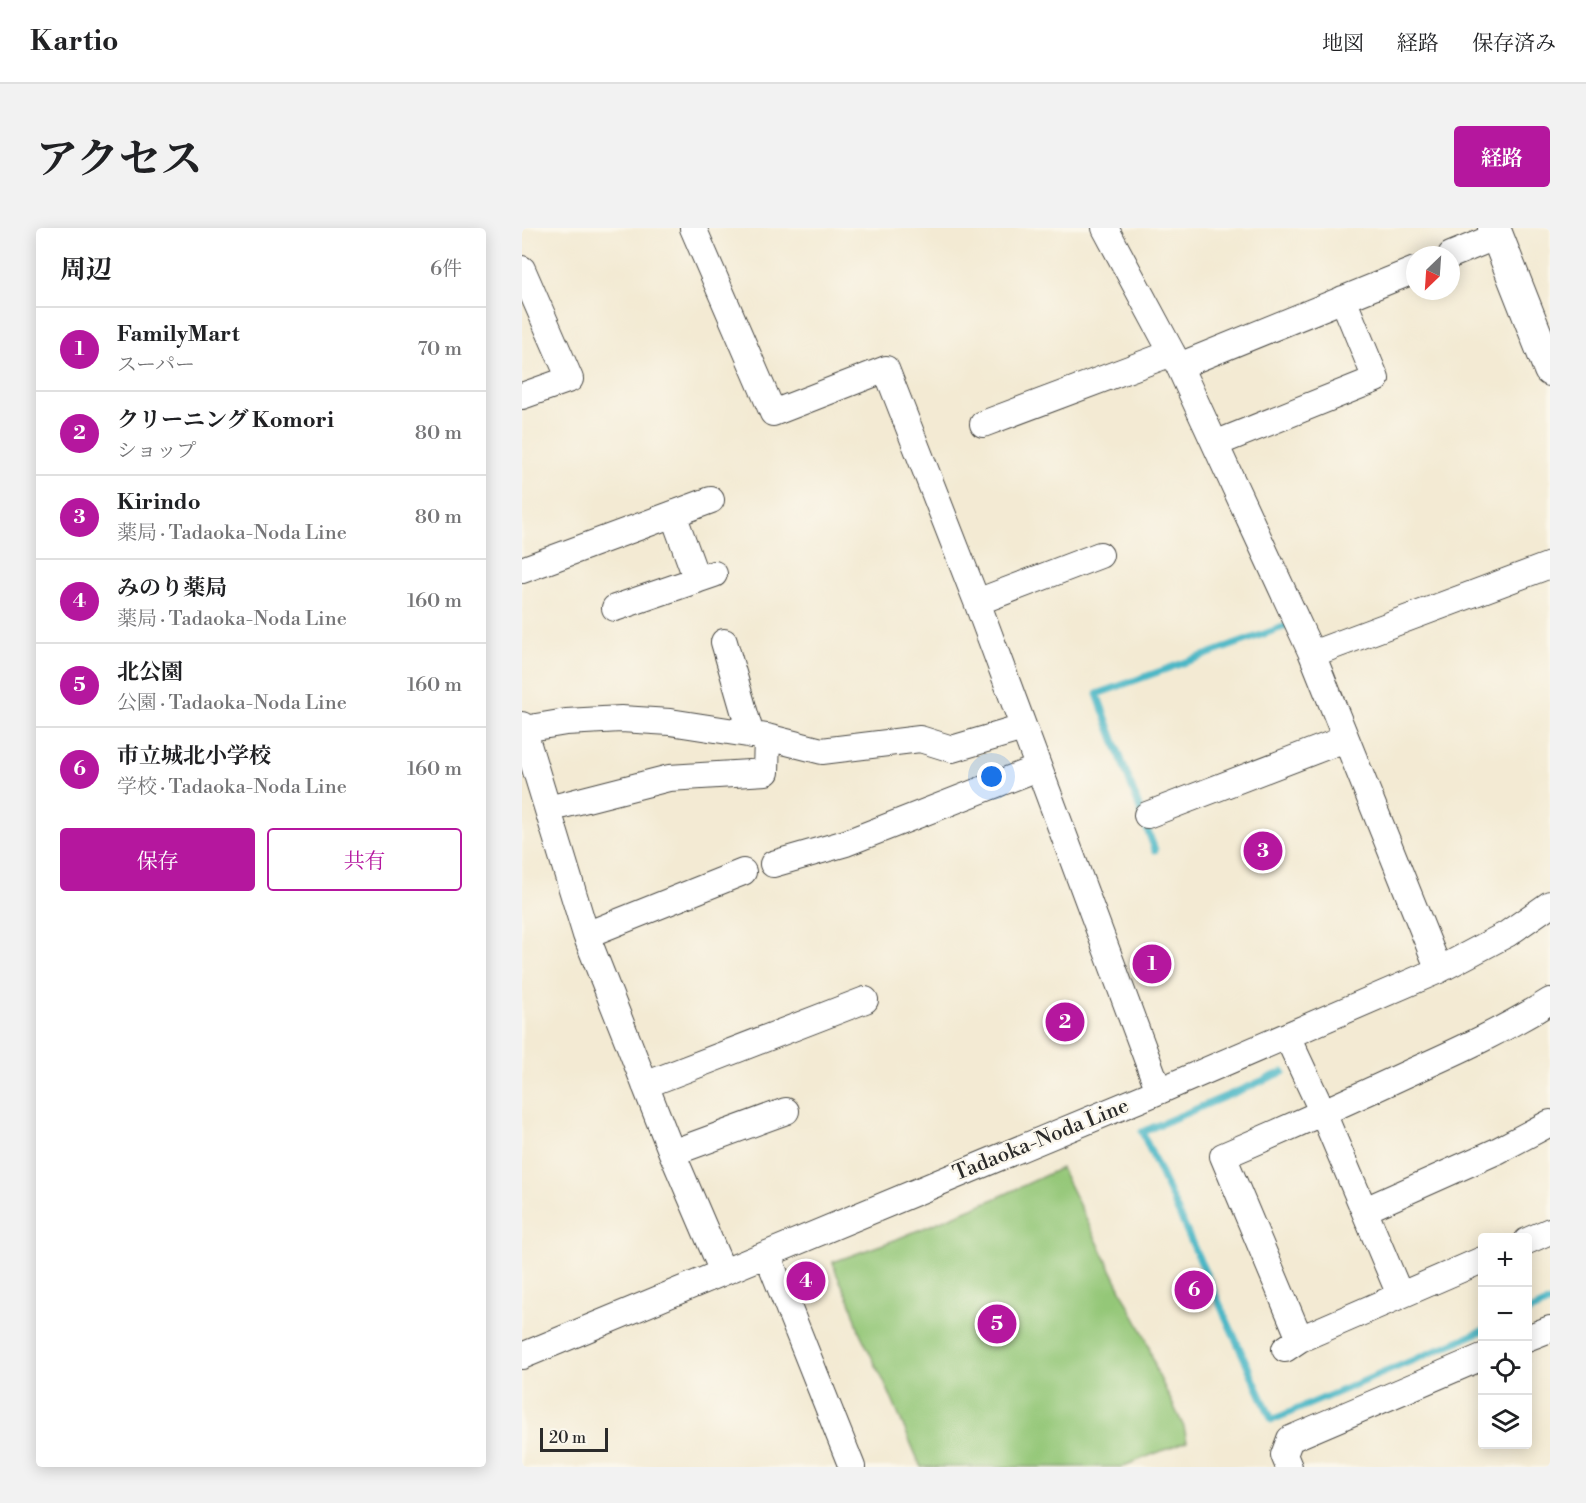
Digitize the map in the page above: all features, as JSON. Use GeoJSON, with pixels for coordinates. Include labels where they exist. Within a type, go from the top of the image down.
{"type":"FeatureCollection","features":[{"type":"Feature","properties":{"kind":"main road"},"geometry":{"type":"LineString","coordinates":[[1496,232],[1550,370]]}},
{"type":"Feature","properties":{"kind":"street"},"geometry":{"type":"LineString","coordinates":[[693,228],[773,413],[886,369],[1159,1091]]}},
{"type":"Feature","properties":{"kind":"street"},"geometry":{"type":"LineString","coordinates":[[1104,228],[1175,360],[1312,654],[1439,970]]}},
{"type":"Feature","properties":{"kind":"street"},"geometry":{"type":"LineString","coordinates":[[1460,250],[1496,232]]}},
{"type":"Feature","properties":{"kind":"street"},"geometry":{"type":"LineString","coordinates":[[522,269],[570,379],[522,396]]}},
{"type":"Feature","properties":{"kind":"street"},"geometry":{"type":"LineString","coordinates":[[983,424],[1175,360],[1406,274]]}},
{"type":"Feature","properties":{"kind":"street"},"geometry":{"type":"LineString","coordinates":[[1215,444],[1376,379],[1343,299]]}},
{"type":"Feature","properties":{"kind":"street"},"geometry":{"type":"LineString","coordinates":[[522,570],[711,500]]}},
{"type":"Feature","properties":{"kind":"street"},"geometry":{"type":"LineString","coordinates":[[615,608],[706,577],[673,514]]}},
{"type":"Feature","properties":{"kind":"street"},"geometry":{"type":"LineString","coordinates":[[976,602],[1100,555]]}},
{"type":"Feature","properties":{"kind":"street"},"geometry":{"type":"LineString","coordinates":[[1312,654],[1550,566]]}},
{"type":"Feature","properties":{"kind":"street"},"geometry":{"type":"LineString","coordinates":[[548,809],[669,778],[766,772],[759,736],[724,642]]}},
{"type":"Feature","properties":{"kind":"street"},"geometry":{"type":"LineString","coordinates":[[723,1272],[672,1153],[586,935],[523,727],[621,719],[670,722],[759,736],[822,751],[920,739],[952,749],[1023,728]]}},
{"type":"Feature","properties":{"kind":"street"},"geometry":{"type":"LineString","coordinates":[[1147,815],[1345,739]]}},
{"type":"Feature","properties":{"kind":"street"},"geometry":{"type":"LineString","coordinates":[[773,864],[846,843],[1038,768]]}},
{"type":"Feature","properties":{"kind":"street"},"geometry":{"type":"LineString","coordinates":[[586,935],[743,872]]}},
{"type":"Feature","properties":{"kind":"street","name":"Tadaoka-Noda Line"},"geometry":{"type":"LineString","coordinates":[[522,1356],[1159,1091],[1439,970],[1507,934],[1550,904]]}},
{"type":"Feature","properties":{"kind":"street"},"geometry":{"type":"LineString","coordinates":[[645,1085],[865,1000]]}},
{"type":"Feature","properties":{"kind":"street"},"geometry":{"type":"LineString","coordinates":[[1478,1262],[1400,1294],[1293,1344],[1223,1156],[1451,1054],[1526,1017],[1550,1001]]}},
{"type":"Feature","properties":{"kind":"street"},"geometry":{"type":"LineString","coordinates":[[1287,1036],[1323,1113],[1400,1294]]}},
{"type":"Feature","properties":{"kind":"street"},"geometry":{"type":"LineString","coordinates":[[672,1153],[786,1111]]}},
{"type":"Feature","properties":{"kind":"street"},"geometry":{"type":"LineString","coordinates":[[1365,1210],[1497,1151],[1550,1123]]}},
{"type":"Feature","properties":{"kind":"street"},"geometry":{"type":"LineString","coordinates":[[1532,1239],[1550,1232]]}},
{"type":"Feature","properties":{"kind":"street"},"geometry":{"type":"LineString","coordinates":[[767,1254],[852,1467]]}},
{"type":"Feature","properties":{"kind":"street"},"geometry":{"type":"LineString","coordinates":[[1532,1336],[1550,1329]]}},
{"type":"Feature","properties":{"kind":"street"},"geometry":{"type":"LineString","coordinates":[[1289,1467],[1284,1455],[1290,1439],[1478,1359]]}},
{"type":"Feature","properties":{"kind":"green space"},"geometry":{"type":"Polygon","coordinates":[[[1061,1168],[1146,1338],[1157,1372],[1184,1427],[1187,1441],[1121,1467],[921,1467],[860,1333],[850,1301],[833,1262],[892,1241],[999,1197],[1061,1168]]]}},
{"type":"Feature","properties":{"kind":"waterway"},"geometry":{"type":"LineString","coordinates":[[1155,850],[1097,694],[1286,626]]}},
{"type":"Feature","properties":{"kind":"waterway"},"geometry":{"type":"LineString","coordinates":[[1283,1072],[1142,1132],[1272,1420],[1478,1333]]}},
{"type":"Feature","properties":{"kind":"waterway"},"geometry":{"type":"LineString","coordinates":[[1532,1310],[1550,1302]]}},
{"type":"Feature","properties":{"kind":"place","name":"Kirindo"},"geometry":{"type":"Point","coordinates":[1263,851]}},
{"type":"Feature","properties":{"kind":"place","name":"FamilyMart"},"geometry":{"type":"Point","coordinates":[1152,964]}},
{"type":"Feature","properties":{"kind":"place","name":"クリーニング Komori"},"geometry":{"type":"Point","coordinates":[1065,1022]}},
{"type":"Feature","properties":{"kind":"place","name":"みのり薬局"},"geometry":{"type":"Point","coordinates":[806,1281]}},
{"type":"Feature","properties":{"kind":"place","name":"市立城北小学校"},"geometry":{"type":"Point","coordinates":[1194,1290]}},
{"type":"Feature","properties":{"kind":"place","name":"北公園"},"geometry":{"type":"Point","coordinates":[997,1324]}}]}
